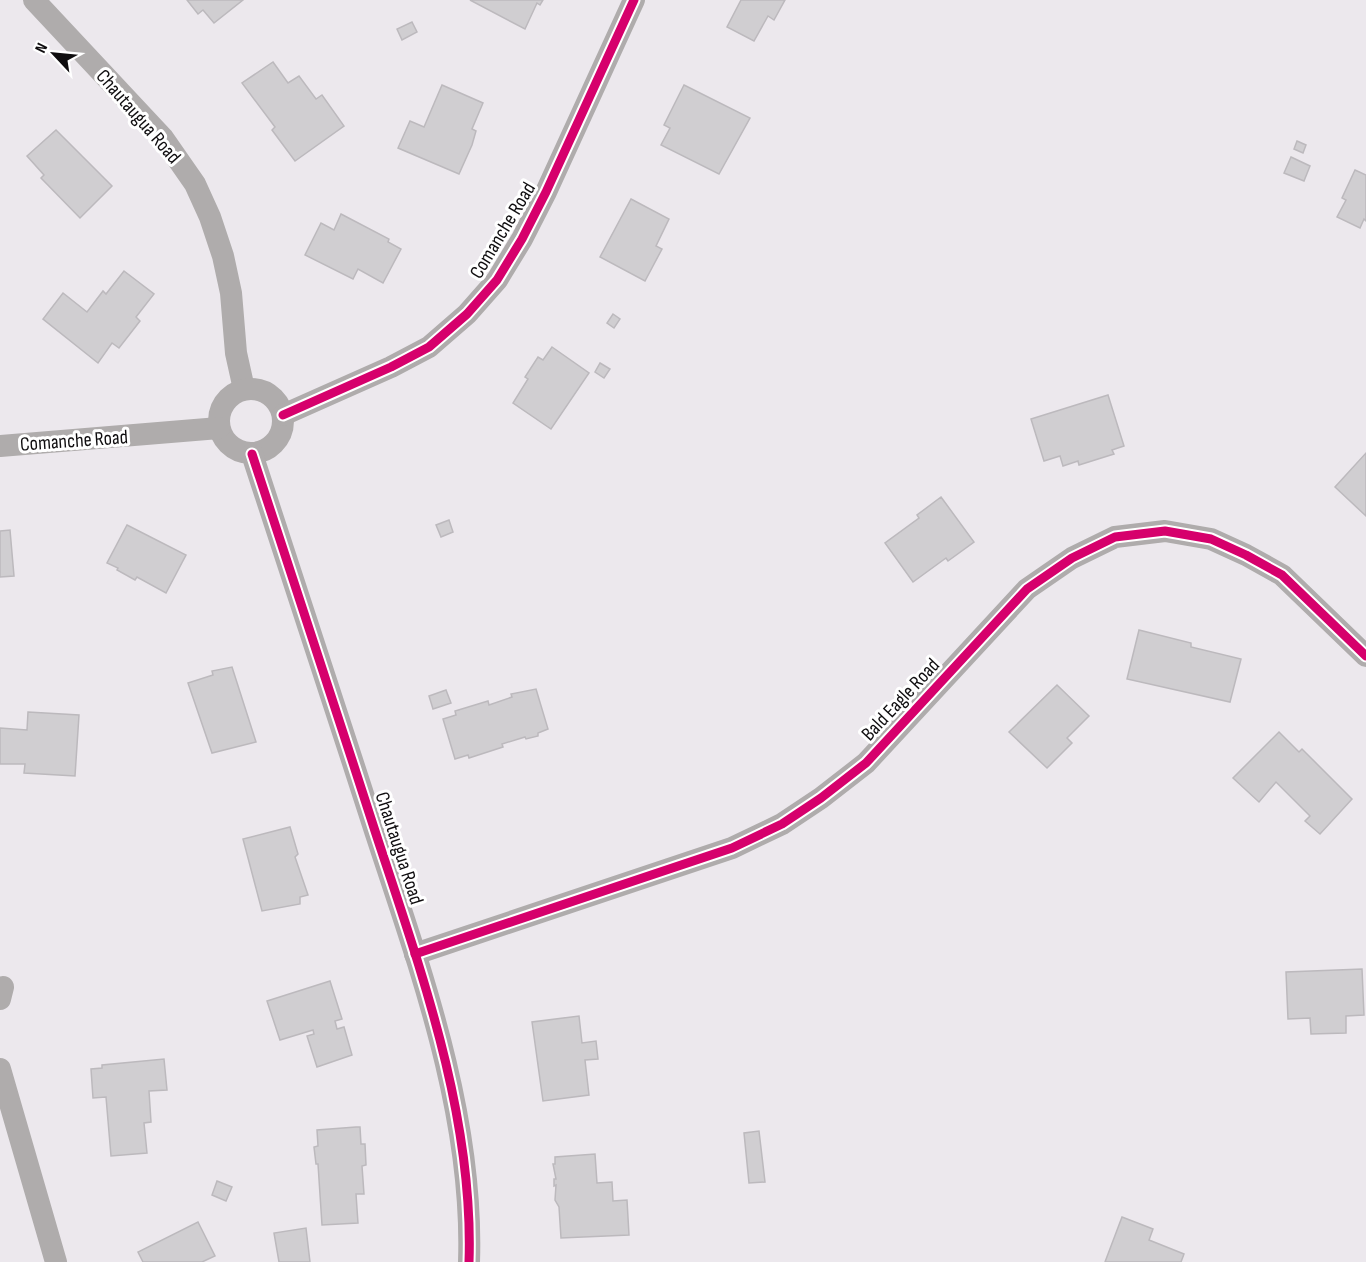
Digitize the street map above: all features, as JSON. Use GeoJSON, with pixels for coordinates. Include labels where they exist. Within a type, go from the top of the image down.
{"type":"FeatureCollection","features":[{"type":"Feature","properties":{"kind":"street","name":"Chautaugua Road"},"geometry":{"type":"LineString","coordinates":[[34,0],[163,138],[195,184],[210,217],[223,256],[231,293],[236,353],[244,389]]}},
{"type":"Feature","properties":{"kind":"street","name":"Comanche Road"},"geometry":{"type":"LineString","coordinates":[[283,415],[391,368],[429,348],[467,314],[497,280],[522,239],[546,192],[634,0]]}},
{"type":"Feature","properties":{"kind":"street"},"geometry":{"type":"LineString","coordinates":[[244,389],[264,391],[273,397],[283,415],[283,426],[279,437],[263,452],[252,454],[231,447],[219,428],[221,408],[234,393],[244,389]]}},
{"type":"Feature","properties":{"kind":"street","name":"Comanche Road"},"geometry":{"type":"LineString","coordinates":[[0,446],[219,428]]}},
{"type":"Feature","properties":{"kind":"street","name":"Chautaugua Road"},"geometry":{"type":"LineString","coordinates":[[252,454],[415,954],[453,1094],[466,1167],[469,1262]]}},
{"type":"Feature","properties":{"kind":"street","name":"Bald Eagle Road"},"geometry":{"type":"LineString","coordinates":[[415,954],[732,848],[782,824],[866,763],[1027,589],[1072,558],[1115,537],[1165,531],[1211,539],[1246,555],[1282,575],[1366,656]]}},
{"type":"Feature","properties":{"kind":"street"},"geometry":{"type":"LineString","coordinates":[[0,1069],[56,1262]]}},
{"type":"Feature","properties":{"kind":"building"},"geometry":{"type":"Polygon","coordinates":[[[187,0],[243,0],[214,23],[203,10],[198,14],[187,0]]]}},
{"type":"Feature","properties":{"kind":"building"},"geometry":{"type":"Polygon","coordinates":[[[470,0],[543,0],[540,5],[537,3],[525,29],[470,0]]]}},
{"type":"Feature","properties":{"kind":"building"},"geometry":{"type":"Polygon","coordinates":[[[741,0],[785,0],[774,20],[768,16],[754,41],[727,27],[741,0]]]}},
{"type":"Feature","properties":{"kind":"building"},"geometry":{"type":"Polygon","coordinates":[[[412,22],[417,32],[402,40],[397,29],[412,22]]]}},
{"type":"Feature","properties":{"kind":"building"},"geometry":{"type":"Polygon","coordinates":[[[273,62],[288,83],[299,76],[316,99],[322,95],[344,126],[295,161],[272,130],[275,127],[242,83],[273,62]]]}},
{"type":"Feature","properties":{"kind":"building"},"geometry":{"type":"Polygon","coordinates":[[[442,85],[483,103],[472,129],[476,131],[472,145],[459,174],[398,148],[410,121],[424,127],[442,85]]]}},
{"type":"Feature","properties":{"kind":"building"},"geometry":{"type":"Polygon","coordinates":[[[684,85],[750,118],[719,174],[661,145],[670,128],[664,125],[684,85]]]}},
{"type":"Feature","properties":{"kind":"building"},"geometry":{"type":"Polygon","coordinates":[[[56,130],[112,186],[80,218],[41,178],[44,175],[27,156],[56,130]]]}},
{"type":"Feature","properties":{"kind":"building"},"geometry":{"type":"Polygon","coordinates":[[[1297,141],[1306,145],[1303,153],[1294,149],[1297,141]]]}},
{"type":"Feature","properties":{"kind":"building"},"geometry":{"type":"Polygon","coordinates":[[[1291,157],[1310,166],[1304,181],[1284,173],[1291,157]]]}},
{"type":"Feature","properties":{"kind":"building"},"geometry":{"type":"Polygon","coordinates":[[[1355,170],[1366,175],[1366,221],[1364,219],[1360,228],[1337,217],[1346,200],[1342,198],[1355,170]]]}},
{"type":"Feature","properties":{"kind":"building"},"geometry":{"type":"Polygon","coordinates":[[[631,199],[669,219],[656,246],[662,249],[645,281],[600,257],[631,199]]]}},
{"type":"Feature","properties":{"kind":"building"},"geometry":{"type":"Polygon","coordinates":[[[341,214],[389,239],[388,242],[401,249],[383,283],[358,269],[353,279],[305,255],[321,223],[334,230],[341,214]]]}},
{"type":"Feature","properties":{"kind":"building"},"geometry":{"type":"Polygon","coordinates":[[[124,271],[154,294],[136,317],[140,321],[119,348],[112,343],[98,363],[43,319],[63,293],[87,312],[103,291],[106,294],[124,271]]]}},
{"type":"Feature","properties":{"kind":"building"},"geometry":{"type":"Polygon","coordinates":[[[613,314],[620,319],[614,328],[607,323],[613,314]]]}},
{"type":"Feature","properties":{"kind":"building"},"geometry":{"type":"Polygon","coordinates":[[[552,347],[589,373],[551,429],[513,403],[528,379],[525,377],[538,357],[543,360],[552,347]]]}},
{"type":"Feature","properties":{"kind":"building"},"geometry":{"type":"Polygon","coordinates":[[[600,363],[610,369],[604,378],[595,372],[600,363]]]}},
{"type":"Feature","properties":{"kind":"building"},"geometry":{"type":"Polygon","coordinates":[[[1108,395],[1124,446],[1112,450],[1114,454],[1079,465],[1078,461],[1063,466],[1060,456],[1044,461],[1031,419],[1108,395]]]}},
{"type":"Feature","properties":{"kind":"building"},"geometry":{"type":"Polygon","coordinates":[[[1366,453],[1366,516],[1335,487],[1366,453]]]}},
{"type":"Feature","properties":{"kind":"building"},"geometry":{"type":"Polygon","coordinates":[[[941,497],[974,542],[948,561],[946,558],[913,582],[885,543],[919,518],[917,515],[941,497]]]}},
{"type":"Feature","properties":{"kind":"building"},"geometry":{"type":"Polygon","coordinates":[[[449,520],[453,532],[441,537],[436,525],[449,520]]]}},
{"type":"Feature","properties":{"kind":"building"},"geometry":{"type":"Polygon","coordinates":[[[127,525],[186,555],[166,593],[137,577],[135,580],[107,563],[127,525]]]}},
{"type":"Feature","properties":{"kind":"building"},"geometry":{"type":"Polygon","coordinates":[[[10,530],[14,576],[0,577],[0,531],[10,530]]]}},
{"type":"Feature","properties":{"kind":"building"},"geometry":{"type":"Polygon","coordinates":[[[1139,630],[1191,643],[1191,647],[1241,659],[1230,702],[1127,679],[1139,630]]]}},
{"type":"Feature","properties":{"kind":"building"},"geometry":{"type":"Polygon","coordinates":[[[232,667],[256,742],[212,753],[188,683],[213,675],[212,671],[232,667]]]}},
{"type":"Feature","properties":{"kind":"building"},"geometry":{"type":"Polygon","coordinates":[[[1057,685],[1089,716],[1067,738],[1072,743],[1047,768],[1009,732],[1057,685]]]}},
{"type":"Feature","properties":{"kind":"building"},"geometry":{"type":"Polygon","coordinates":[[[536,689],[548,729],[538,733],[538,736],[526,739],[525,737],[502,744],[503,747],[469,758],[468,755],[455,759],[443,719],[456,715],[455,711],[488,701],[489,705],[512,697],[511,694],[536,689]]]}},
{"type":"Feature","properties":{"kind":"building"},"geometry":{"type":"Polygon","coordinates":[[[446,690],[451,703],[433,709],[429,696],[446,690]]]}},
{"type":"Feature","properties":{"kind":"building"},"geometry":{"type":"Polygon","coordinates":[[[28,712],[79,715],[75,776],[24,773],[25,764],[0,764],[0,728],[27,730],[28,712]]]}},
{"type":"Feature","properties":{"kind":"building"},"geometry":{"type":"Polygon","coordinates":[[[1279,732],[1299,752],[1302,749],[1352,799],[1320,834],[1305,821],[1310,816],[1276,782],[1259,802],[1233,778],[1279,732]]]}},
{"type":"Feature","properties":{"kind":"building"},"geometry":{"type":"Polygon","coordinates":[[[290,827],[298,854],[295,857],[308,895],[300,897],[300,904],[262,911],[243,839],[290,827]]]}},
{"type":"Feature","properties":{"kind":"building"},"geometry":{"type":"Polygon","coordinates":[[[1362,969],[1364,1015],[1346,1016],[1346,1033],[1311,1034],[1310,1018],[1288,1019],[1286,972],[1362,969]]]}},
{"type":"Feature","properties":{"kind":"building"},"geometry":{"type":"Polygon","coordinates":[[[330,981],[342,1019],[335,1021],[337,1029],[344,1027],[352,1055],[317,1067],[307,1036],[314,1034],[313,1030],[280,1040],[267,1001],[330,981]]]}},
{"type":"Feature","properties":{"kind":"building"},"geometry":{"type":"Polygon","coordinates":[[[579,1016],[582,1043],[596,1041],[598,1059],[585,1060],[589,1095],[543,1101],[532,1022],[579,1016]]]}},
{"type":"Feature","properties":{"kind":"building"},"geometry":{"type":"Polygon","coordinates":[[[164,1059],[167,1090],[149,1091],[151,1122],[144,1123],[147,1153],[111,1156],[106,1097],[93,1098],[91,1069],[102,1068],[102,1065],[164,1059]]]}},
{"type":"Feature","properties":{"kind":"building"},"geometry":{"type":"Polygon","coordinates":[[[360,1127],[361,1144],[365,1144],[366,1165],[362,1166],[364,1194],[356,1194],[358,1223],[322,1225],[318,1164],[316,1164],[314,1147],[318,1146],[317,1130],[360,1127]]]}},
{"type":"Feature","properties":{"kind":"building"},"geometry":{"type":"Polygon","coordinates":[[[759,1131],[765,1182],[749,1183],[744,1133],[759,1131]]]}},
{"type":"Feature","properties":{"kind":"building"},"geometry":{"type":"Polygon","coordinates":[[[595,1154],[597,1183],[612,1182],[613,1201],[627,1200],[629,1235],[561,1238],[559,1207],[555,1200],[554,1179],[556,1179],[553,1164],[555,1164],[555,1157],[595,1154]]]}},
{"type":"Feature","properties":{"kind":"building"},"geometry":{"type":"Polygon","coordinates":[[[217,1181],[232,1187],[226,1201],[212,1195],[217,1181]]]}},
{"type":"Feature","properties":{"kind":"building"},"geometry":{"type":"Polygon","coordinates":[[[1122,1217],[1153,1229],[1149,1240],[1184,1254],[1181,1262],[1105,1262],[1122,1217]]]}},
{"type":"Feature","properties":{"kind":"building"},"geometry":{"type":"Polygon","coordinates":[[[198,1222],[215,1256],[202,1262],[143,1262],[138,1252],[198,1222]]]}},
{"type":"Feature","properties":{"kind":"building"},"geometry":{"type":"Polygon","coordinates":[[[306,1228],[310,1262],[279,1262],[274,1233],[306,1228]]]}},
{"type":"Feature","properties":{"kind":"cycle path"},"geometry":{"type":"LineString","coordinates":[[283,415],[391,367],[429,347],[467,314],[497,280],[522,239],[546,192],[634,0]]}},
{"type":"Feature","properties":{"kind":"cycle path"},"geometry":{"type":"LineString","coordinates":[[252,454],[427,991],[454,1099],[463,1153],[468,1207],[469,1262]]}},
{"type":"Feature","properties":{"kind":"cycle path"},"geometry":{"type":"LineString","coordinates":[[415,954],[732,848],[782,824],[821,798],[866,763],[1027,589],[1072,558],[1115,537],[1165,531],[1211,539],[1246,555],[1282,575],[1366,656]]}}]}
